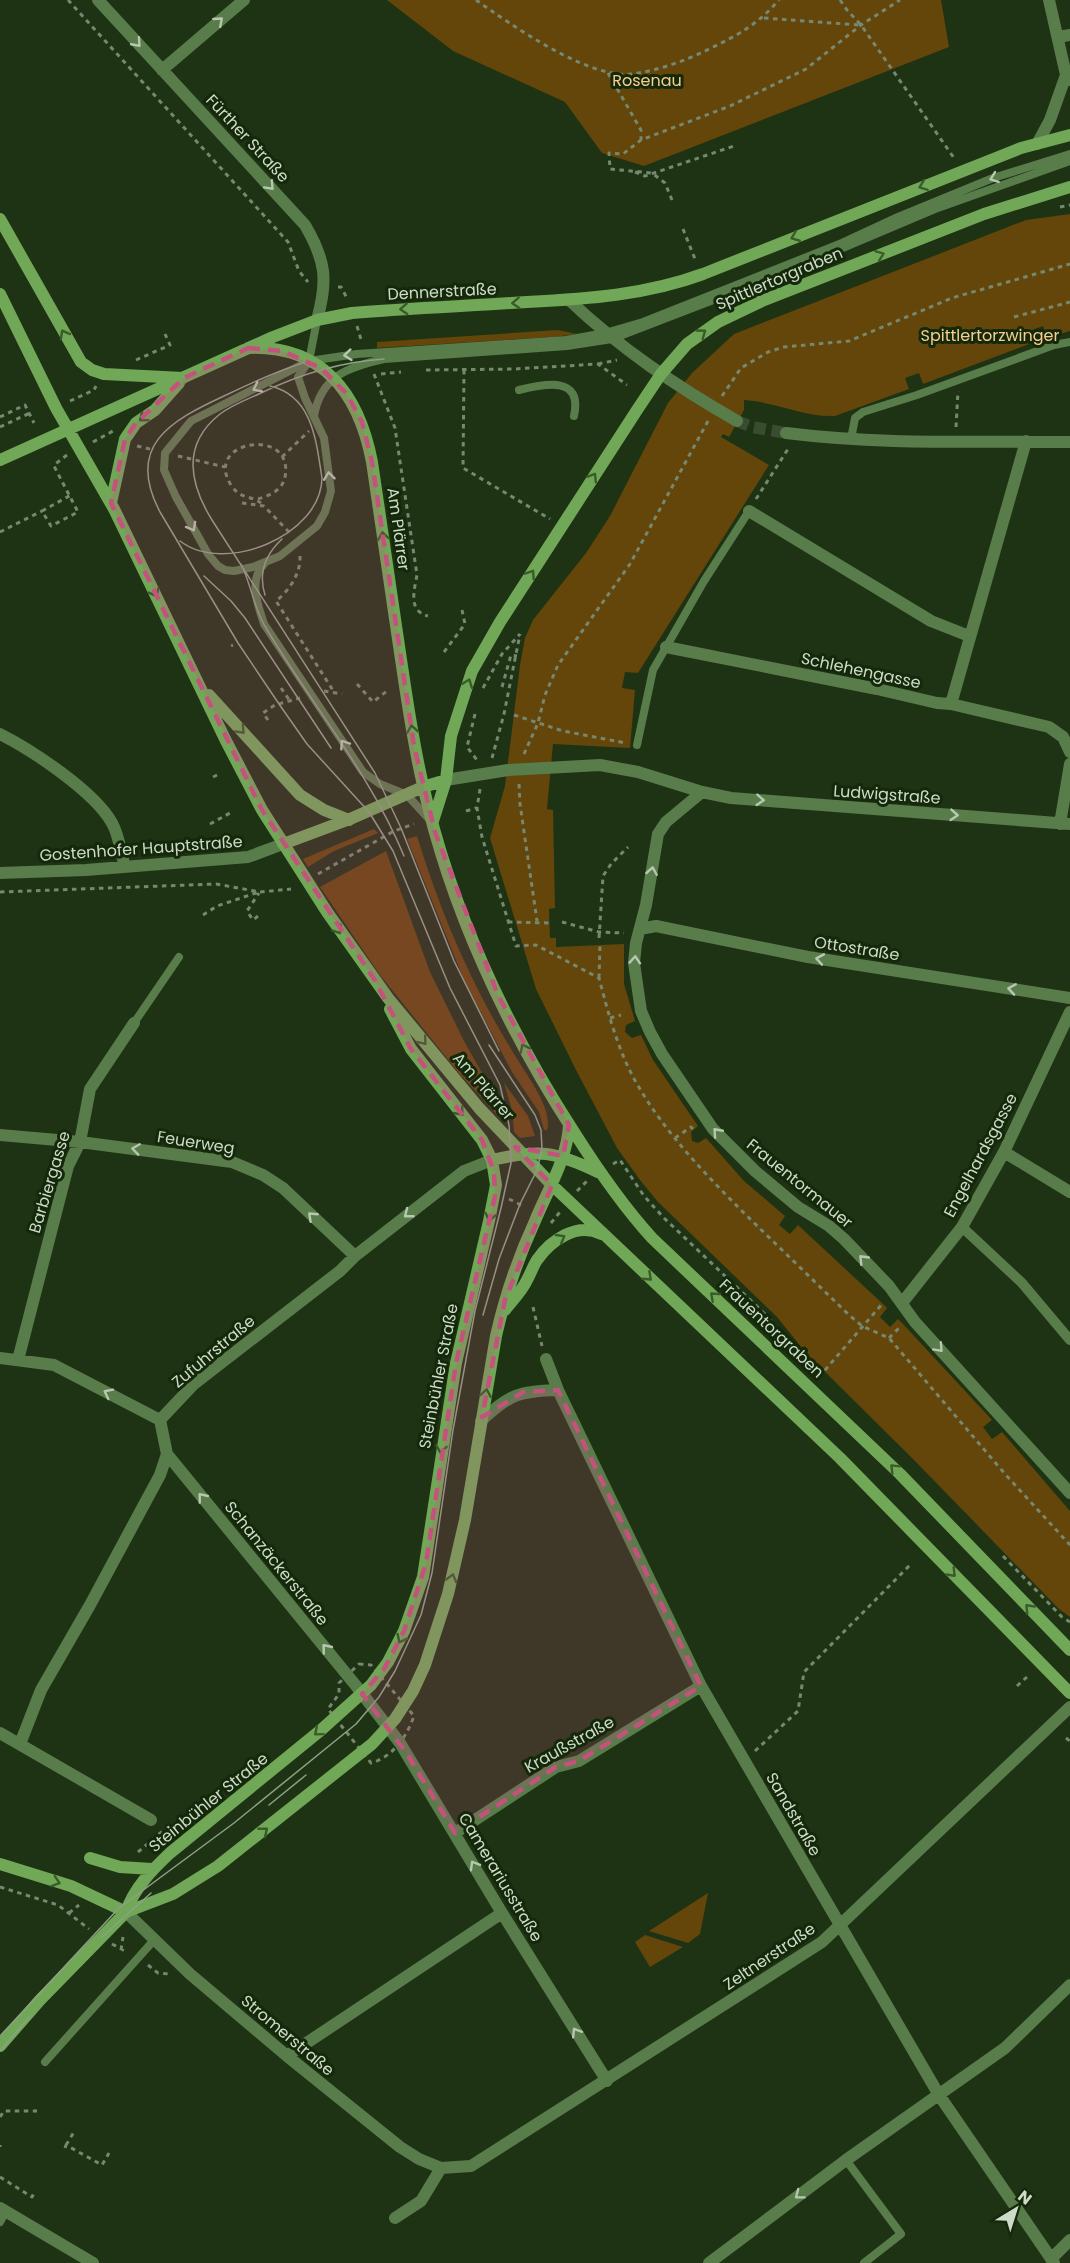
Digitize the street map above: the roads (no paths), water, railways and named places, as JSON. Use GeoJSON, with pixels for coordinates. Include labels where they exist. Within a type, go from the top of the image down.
{"type":"FeatureCollection","features":[{"type":"Feature","properties":{"kind":"main road","name":"Spittlertorgraben"},"geometry":{"type":"LineString","coordinates":[[634,293],[689,279],[957,173],[1037,144],[1070,135]]}},
{"type":"Feature","properties":{"kind":"main road","name":"Spittlertorgraben"},"geometry":{"type":"LineString","coordinates":[[446,780],[451,736],[472,671],[500,622],[661,374],[694,338],[738,311],[976,217],[1070,188]]}},
{"type":"Feature","properties":{"kind":"main road"},"geometry":{"type":"LineString","coordinates":[[0,219],[77,357],[86,366],[104,374],[141,374],[184,378]]}},
{"type":"Feature","properties":{"kind":"main road","name":"Dennerstraße"},"geometry":{"type":"LineString","coordinates":[[317,320],[352,312],[569,300],[634,293]]}},
{"type":"Feature","properties":{"kind":"main road","name":"Am Plärrer"},"geometry":{"type":"LineString","coordinates":[[0,294],[68,430],[111,503],[242,773],[283,844],[343,937],[430,1051],[521,1154],[605,1237]]}},
{"type":"Feature","properties":{"kind":"main road"},"geometry":{"type":"LineString","coordinates":[[0,460],[248,348],[317,320]]}},
{"type":"Feature","properties":{"kind":"main road","name":"Am Plärrer"},"geometry":{"type":"LineString","coordinates":[[248,348],[282,351],[309,361],[334,378],[355,407],[368,442],[406,694],[423,787],[459,904],[498,995]]}},
{"type":"Feature","properties":{"kind":"main road"},"geometry":{"type":"LineString","coordinates":[[111,503],[120,454],[130,431],[139,420],[155,410],[184,378]]}},
{"type":"Feature","properties":{"kind":"main road","name":"Am Plärrer"},"geometry":{"type":"LineString","coordinates":[[201,687],[300,795],[324,810],[349,820]]}},
{"type":"Feature","properties":{"kind":"main road"},"geometry":{"type":"LineString","coordinates":[[283,844],[349,820],[423,787],[446,780]]}},
{"type":"Feature","properties":{"kind":"main road"},"geometry":{"type":"LineString","coordinates":[[433,822],[446,780]]}},
{"type":"Feature","properties":{"kind":"main road","name":"Am Plärrer"},"geometry":{"type":"LineString","coordinates":[[374,979],[411,1049],[482,1140],[492,1160]]}},
{"type":"Feature","properties":{"kind":"main road","name":"Frauentorgraben"},"geometry":{"type":"LineString","coordinates":[[498,995],[534,1067],[599,1172],[629,1213],[652,1238],[900,1474],[1070,1650]]}},
{"type":"Feature","properties":{"kind":"main road"},"geometry":{"type":"LineString","coordinates":[[0,2046],[100,1937],[126,1912],[173,1894],[218,1866],[355,1758],[388,1727],[405,1705],[419,1678],[446,1602],[459,1547],[500,1316],[520,1257],[564,1156],[569,1125]]}},
{"type":"Feature","properties":{"kind":"main road"},"geometry":{"type":"LineString","coordinates":[[492,1160],[521,1154],[549,1153],[564,1156],[599,1172]]}},
{"type":"Feature","properties":{"kind":"main road","name":"Steinbühler Straße"},"geometry":{"type":"LineString","coordinates":[[126,1912],[130,1899],[152,1869],[362,1694],[384,1669],[397,1647],[410,1618],[423,1577],[456,1363],[495,1196],[496,1185],[492,1160]]}},
{"type":"Feature","properties":{"kind":"main road"},"geometry":{"type":"LineString","coordinates":[[500,1316],[526,1282],[538,1259],[555,1242],[566,1235],[582,1230],[596,1232],[605,1237],[847,1465],[1070,1693]]}},
{"type":"Feature","properties":{"kind":"main road"},"geometry":{"type":"LineString","coordinates":[[90,1858],[120,1867],[152,1869]]}},
{"type":"Feature","properties":{"kind":"main road"},"geometry":{"type":"LineString","coordinates":[[0,1864],[71,1886],[126,1912]]}},
{"type":"Feature","properties":{"kind":"street","name":"Fürther Straße"},"geometry":{"type":"LineString","coordinates":[[98,0],[304,225],[318,250],[325,276],[324,296],[317,320]]}},
{"type":"Feature","properties":{"kind":"street"},"geometry":{"type":"LineString","coordinates":[[162,70],[244,0]]}},
{"type":"Feature","properties":{"kind":"street"},"geometry":{"type":"LineString","coordinates":[[1037,144],[1068,77],[1064,36],[1049,0]]}},
{"type":"Feature","properties":{"kind":"street"},"geometry":{"type":"LineString","coordinates":[[569,300],[608,336],[661,374],[737,422]]}},
{"type":"Feature","properties":{"kind":"street"},"geometry":{"type":"LineString","coordinates":[[791,434],[955,443],[1070,442]]}},
{"type":"Feature","properties":{"kind":"street"},"geometry":{"type":"LineString","coordinates":[[951,704],[1026,441]]}},
{"type":"Feature","properties":{"kind":"street"},"geometry":{"type":"LineString","coordinates":[[749,511],[931,621],[969,636]]}},
{"type":"Feature","properties":{"kind":"street","name":"Schlehengasse"},"geometry":{"type":"LineString","coordinates":[[666,647],[951,704],[1049,727],[1063,736],[1070,752]]}},
{"type":"Feature","properties":{"kind":"street"},"geometry":{"type":"LineString","coordinates":[[0,734],[20,744],[95,801],[112,823],[125,867]]}},
{"type":"Feature","properties":{"kind":"street"},"geometry":{"type":"LineString","coordinates":[[1066,823],[1070,764]]}},
{"type":"Feature","properties":{"kind":"street","name":"Ludwigstraße"},"geometry":{"type":"LineString","coordinates":[[446,780],[508,770],[600,765],[628,770],[702,792],[731,798],[1066,823]]}},
{"type":"Feature","properties":{"kind":"street","name":"Frauentormauer"},"geometry":{"type":"LineString","coordinates":[[702,792],[666,822],[658,834],[634,963],[641,1011],[662,1054],[713,1129],[755,1171],[798,1207],[829,1226],[844,1239],[902,1303],[915,1322],[1070,1493]]}},
{"type":"Feature","properties":{"kind":"street","name":"Gostenhofer Hauptstraße"},"geometry":{"type":"LineString","coordinates":[[0,873],[125,867],[248,857],[283,844]]}},
{"type":"Feature","properties":{"kind":"street","name":"Ottostraße"},"geometry":{"type":"LineString","coordinates":[[640,929],[656,926],[808,957],[1070,998]]}},
{"type":"Feature","properties":{"kind":"street","name":"Engelhardsgasse"},"geometry":{"type":"LineString","coordinates":[[902,1303],[962,1227],[1004,1152],[1070,1012]]}},
{"type":"Feature","properties":{"kind":"street","name":"Barbiergasse"},"geometry":{"type":"LineString","coordinates":[[18,1360],[68,1166],[80,1142],[90,1089],[134,1023]]}},
{"type":"Feature","properties":{"kind":"street","name":"Feuerweg"},"geometry":{"type":"LineString","coordinates":[[0,1135],[80,1142],[232,1162],[263,1175],[283,1188],[355,1256]]}},
{"type":"Feature","properties":{"kind":"street"},"geometry":{"type":"LineString","coordinates":[[1004,1152],[1070,1192]]}},
{"type":"Feature","properties":{"kind":"street","name":"Zufuhrstraße"},"geometry":{"type":"LineString","coordinates":[[160,1420],[194,1384],[340,1271],[355,1256],[464,1171],[492,1160]]}},
{"type":"Feature","properties":{"kind":"street"},"geometry":{"type":"LineString","coordinates":[[962,1227],[1022,1283],[1070,1340]]}},
{"type":"Feature","properties":{"kind":"street"},"geometry":{"type":"LineString","coordinates":[[0,1358],[54,1365],[160,1420],[166,1454],[160,1475],[41,1690],[20,1744]]}},
{"type":"Feature","properties":{"kind":"street","name":"Sandstraße"},"geometry":{"type":"LineString","coordinates":[[546,1359],[558,1390],[701,1686],[939,2095],[1052,2261]]}},
{"type":"Feature","properties":{"kind":"street"},"geometry":{"type":"LineString","coordinates":[[481,1421],[506,1401],[524,1392],[558,1390]]}},
{"type":"Feature","properties":{"kind":"street","name":"Schanzäckerstraße"},"geometry":{"type":"LineString","coordinates":[[166,1454],[362,1694]]}},
{"type":"Feature","properties":{"kind":"street","name":"Kraußstraße"},"geometry":{"type":"LineString","coordinates":[[455,1833],[556,1767],[579,1761],[701,1686]]}},
{"type":"Feature","properties":{"kind":"street","name":"Camerariusstraße"},"geometry":{"type":"LineString","coordinates":[[362,1694],[388,1727],[421,1776],[502,1913],[607,2081]]}},
{"type":"Feature","properties":{"kind":"street","name":"Zeltnerstraße"},"geometry":{"type":"LineString","coordinates":[[441,2168],[471,2166],[607,2081],[831,1935],[1070,1707]]}},
{"type":"Feature","properties":{"kind":"street"},"geometry":{"type":"LineString","coordinates":[[0,1733],[151,1820]]}},
{"type":"Feature","properties":{"kind":"street","name":"Stromerstraße"},"geometry":{"type":"LineString","coordinates":[[126,1912],[190,1974],[287,2056],[400,2147],[419,2159],[441,2168]]}},
{"type":"Feature","properties":{"kind":"street"},"geometry":{"type":"LineString","coordinates":[[287,2056],[502,1913]]}},
{"type":"Feature","properties":{"kind":"street"},"geometry":{"type":"LineString","coordinates":[[709,2263],[846,2160],[1005,2048],[1070,1985]]}},
{"type":"Feature","properties":{"kind":"street"},"geometry":{"type":"LineString","coordinates":[[395,2218],[421,2201],[441,2168]]}},
{"type":"Feature","properties":{"kind":"street"},"geometry":{"type":"LineString","coordinates":[[2,2214],[93,2263]]}},
{"type":"Feature","properties":{"kind":"street"},"geometry":{"type":"LineString","coordinates":[[1052,2261],[1070,2241]]}},
{"type":"Feature","properties":{"kind":"lane"},"geometry":{"type":"LineString","coordinates":[[317,320],[309,361],[298,377],[324,438],[331,491],[325,512],[317,526],[280,555],[265,563],[234,571],[225,570],[213,560],[176,497],[164,470],[165,453],[191,422],[309,361],[357,354],[608,336],[842,243],[993,178],[1070,154]]}},
{"type":"Feature","properties":{"kind":"lane"},"geometry":{"type":"LineString","coordinates":[[314,416],[320,395],[334,378],[357,366],[384,360],[567,346],[608,336],[786,272],[935,208],[1070,161]]}},
{"type":"Feature","properties":{"kind":"lane"},"geometry":{"type":"LineString","coordinates":[[851,439],[855,418],[863,412],[1054,345],[1070,342]]}},
{"type":"Feature","properties":{"kind":"lane"},"geometry":{"type":"LineString","coordinates":[[519,390],[555,383],[564,386],[573,395],[576,406],[574,416]]}},
{"type":"Feature","properties":{"kind":"lane"},"geometry":{"type":"LineString","coordinates":[[637,745],[653,670],[704,581],[749,511]]}},
{"type":"Feature","properties":{"kind":"lane"},"geometry":{"type":"LineString","coordinates":[[265,563],[255,580],[257,600],[264,624],[363,772],[380,784],[407,795],[433,822]]}},
{"type":"Feature","properties":{"kind":"lane"},"geometry":{"type":"LineString","coordinates":[[134,1023],[179,957]]}},
{"type":"Feature","properties":{"kind":"lane"},"geometry":{"type":"LineString","coordinates":[[45,2062],[155,1939]]}},
{"type":"Feature","properties":{"kind":"lane"},"geometry":{"type":"LineString","coordinates":[[846,2160],[901,2234],[864,2263]]}},
{"type":"Feature","properties":{"kind":"tunnel"},"geometry":{"type":"LineString","coordinates":[[737,421],[752,427],[786,433]]}},
{"type":"Feature","properties":{"kind":"tram line"},"geometry":{"type":"LineString","coordinates":[[384,359],[336,366],[305,375],[240,402],[220,414],[199,438],[193,464],[194,478],[198,492],[212,520],[375,773],[401,828],[454,961],[499,1051]]}},
{"type":"Feature","properties":{"kind":"tram line"},"geometry":{"type":"LineString","coordinates":[[0,2036],[119,1908],[234,1823],[356,1724],[379,1697],[395,1671],[421,1615],[432,1573],[453,1430],[475,1311],[511,1163],[509,1125],[500,1085],[450,988],[393,851],[369,812],[307,744],[238,643],[160,512],[150,489],[148,470],[151,453],[159,439],[171,426],[204,405],[309,361]]}},
{"type":"Feature","properties":{"kind":"tram line"},"geometry":{"type":"LineString","coordinates":[[180,541],[199,550],[221,554],[244,551],[267,544],[288,532],[306,517],[317,499],[322,478],[310,422],[295,399],[284,391],[270,386]]}},
{"type":"Feature","properties":{"kind":"tram line"},"geometry":{"type":"LineString","coordinates":[[265,595],[262,579],[265,564],[282,539]]}},
{"type":"Feature","properties":{"kind":"tram line"},"geometry":{"type":"LineString","coordinates":[[241,564],[258,613],[266,628],[357,767],[390,825],[404,856]]}},
{"type":"Feature","properties":{"kind":"tram line"},"geometry":{"type":"LineString","coordinates":[[204,576],[231,601],[245,618],[331,748]]}},
{"type":"Feature","properties":{"kind":"tram line"},"geometry":{"type":"LineString","coordinates":[[483,1315],[499,1259],[520,1204],[537,1170],[542,1149],[541,1130],[535,1115],[489,1045]]}},
{"type":"Feature","properties":{"kind":"tram line"},"geometry":{"type":"LineString","coordinates":[[269,1805],[306,1775]]}},
{"type":"Feature","properties":{"kind":"tram line"},"geometry":{"type":"LineString","coordinates":[[102,1937],[151,1893]]}},
{"type":"Feature","properties":{"kind":"tram line"},"geometry":{"type":"LineString","coordinates":[[0,2051],[29,2017]]}},
{"type":"Feature","properties":{"kind":"park label","name":"Rosenau"},"geometry":{"type":"Point","coordinates":[647,80]}},
{"type":"Feature","properties":{"kind":"park label","name":"Spittlertorzwinger"},"geometry":{"type":"Point","coordinates":[990,335]}}]}
